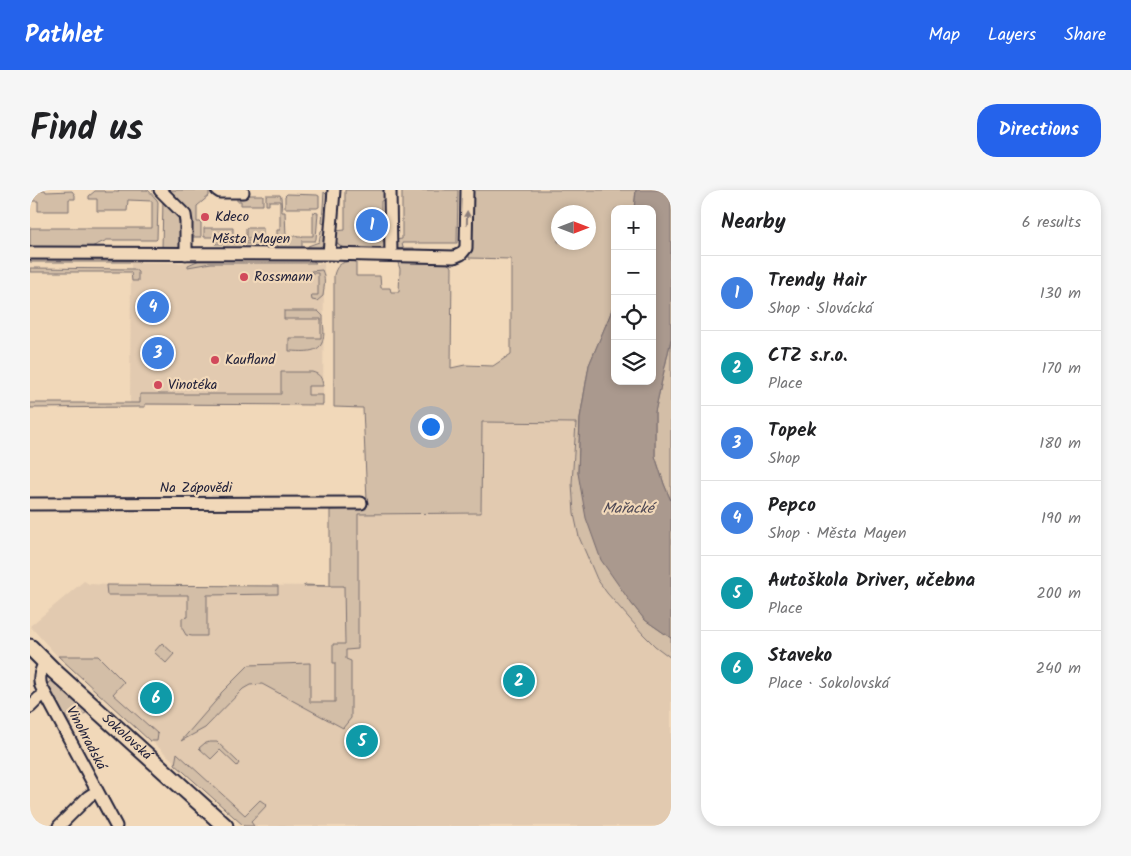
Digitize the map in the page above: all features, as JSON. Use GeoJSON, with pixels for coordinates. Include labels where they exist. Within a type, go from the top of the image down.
{"type":"FeatureCollection","features":[{"type":"Feature","properties":{"kind":"main road","name":"Sokolovská"},"geometry":{"type":"LineString","coordinates":[[30,647],[225,826]]}},
{"type":"Feature","properties":{"kind":"street"},"geometry":{"type":"LineString","coordinates":[[160,190],[185,215],[186,254]]}},
{"type":"Feature","properties":{"kind":"street"},"geometry":{"type":"LineString","coordinates":[[217,190],[220,192],[243,192]]}},
{"type":"Feature","properties":{"kind":"street"},"geometry":{"type":"LineString","coordinates":[[329,254],[334,190]]}},
{"type":"Feature","properties":{"kind":"street"},"geometry":{"type":"LineString","coordinates":[[390,190],[391,256]]}},
{"type":"Feature","properties":{"kind":"street","name":"Města Mayen"},"geometry":{"type":"LineString","coordinates":[[30,253],[458,256],[466,246],[467,190]]}},
{"type":"Feature","properties":{"kind":"street","name":"Na Zápovědi"},"geometry":{"type":"LineString","coordinates":[[30,504],[361,503]]}},
{"type":"Feature","properties":{"kind":"street","name":"Vinohradská"},"geometry":{"type":"LineString","coordinates":[[45,662],[41,670],[38,700],[97,791],[116,826]]}},
{"type":"Feature","properties":{"kind":"street"},"geometry":{"type":"LineString","coordinates":[[59,826],[88,797],[97,791]]}},
{"type":"Feature","properties":{"kind":"shaded area"},"geometry":{"type":"Polygon","coordinates":[[[30,190],[45,190],[46,192],[72,191],[75,199],[69,199],[69,211],[38,211],[38,201],[30,201],[30,190]]]}},
{"type":"Feature","properties":{"kind":"shaded area"},"geometry":{"type":"Polygon","coordinates":[[[118,190],[148,190],[157,200],[156,240],[107,240],[87,249],[30,248],[30,228],[152,228],[152,201],[128,200],[127,211],[97,211],[97,199],[89,199],[89,196],[95,191],[118,192],[118,190]]]}},
{"type":"Feature","properties":{"kind":"shaded area"},"geometry":{"type":"Polygon","coordinates":[[[167,190],[209,190],[209,196],[197,206],[197,222],[201,222],[201,237],[191,237],[167,190]]]}},
{"type":"Feature","properties":{"kind":"shaded area"},"geometry":{"type":"Polygon","coordinates":[[[345,190],[384,190],[384,200],[381,201],[381,214],[383,214],[383,242],[386,243],[387,247],[382,250],[354,250],[343,248],[337,243],[335,231],[345,230],[345,190]]]}},
{"type":"Feature","properties":{"kind":"shaded area"},"geometry":{"type":"Polygon","coordinates":[[[402,190],[458,190],[457,243],[402,243],[403,248],[414,248],[414,250],[396,249],[395,240],[402,239],[402,190]]]}},
{"type":"Feature","properties":{"kind":"shaded area"},"geometry":{"type":"Polygon","coordinates":[[[470,190],[636,190],[634,205],[611,205],[611,312],[589,365],[580,418],[578,473],[631,603],[645,620],[671,638],[671,658],[643,634],[607,593],[597,579],[579,537],[574,514],[572,483],[576,423],[482,422],[481,513],[358,514],[358,649],[346,650],[346,659],[351,661],[351,718],[343,728],[262,684],[250,685],[243,689],[205,728],[181,741],[221,693],[249,665],[310,663],[310,702],[335,702],[333,644],[345,644],[344,586],[330,586],[330,510],[366,509],[367,501],[363,408],[334,407],[334,275],[337,268],[345,262],[356,261],[356,276],[380,276],[381,288],[390,288],[391,292],[399,292],[400,269],[397,260],[444,261],[452,267],[451,368],[465,365],[493,366],[511,354],[511,259],[469,258],[470,190]]]}},
{"type":"Feature","properties":{"kind":"shaded area"},"geometry":{"type":"Polygon","coordinates":[[[324,192],[329,197],[327,225],[322,223],[324,192]]]}},
{"type":"Feature","properties":{"kind":"shaded area"},"geometry":{"type":"Polygon","coordinates":[[[287,194],[317,195],[319,196],[319,207],[285,208],[285,196],[287,194]]]}},
{"type":"Feature","properties":{"kind":"shaded area"},"geometry":{"type":"Polygon","coordinates":[[[237,195],[263,195],[263,205],[241,205],[241,201],[237,201],[237,195]]]}},
{"type":"Feature","properties":{"kind":"shaded area"},"geometry":{"type":"Polygon","coordinates":[[[266,195],[280,195],[281,197],[282,212],[285,212],[286,236],[313,236],[313,212],[318,213],[315,241],[302,241],[302,250],[280,250],[277,245],[277,230],[280,230],[280,201],[269,201],[269,205],[266,205],[266,195]]]}},
{"type":"Feature","properties":{"kind":"shaded area"},"geometry":{"type":"Polygon","coordinates":[[[163,199],[181,217],[182,242],[178,248],[162,249],[163,199]]]}},
{"type":"Feature","properties":{"kind":"shaded area"},"geometry":{"type":"Polygon","coordinates":[[[204,228],[233,228],[233,237],[204,237],[204,228]]]}},
{"type":"Feature","properties":{"kind":"shaded area"},"geometry":{"type":"Polygon","coordinates":[[[246,228],[263,228],[263,238],[246,238],[246,228]]]}},
{"type":"Feature","properties":{"kind":"shaded area"},"geometry":{"type":"Polygon","coordinates":[[[323,229],[327,229],[322,245],[317,249],[307,250],[308,246],[319,242],[323,229]]]}},
{"type":"Feature","properties":{"kind":"shaded area"},"geometry":{"type":"Polygon","coordinates":[[[215,241],[267,241],[267,244],[215,244],[215,241]]]}},
{"type":"Feature","properties":{"kind":"shaded area"},"geometry":{"type":"Polygon","coordinates":[[[30,258],[140,259],[140,261],[30,262],[30,258]]]}},
{"type":"Feature","properties":{"kind":"shaded area"},"geometry":{"type":"Polygon","coordinates":[[[202,259],[311,259],[316,263],[211,263],[188,267],[188,265],[202,259]]]}},
{"type":"Feature","properties":{"kind":"shaded area"},"geometry":{"type":"Polygon","coordinates":[[[131,262],[324,264],[323,405],[130,405],[131,262]]]}},
{"type":"Feature","properties":{"kind":"shaded area"},"geometry":{"type":"Polygon","coordinates":[[[30,268],[134,269],[138,272],[138,281],[132,281],[131,272],[30,272],[30,268]]]}},
{"type":"Feature","properties":{"kind":"shaded area"},"geometry":{"type":"Polygon","coordinates":[[[322,270],[324,280],[323,296],[317,301],[312,300],[311,295],[318,295],[318,273],[311,273],[311,271],[322,270]]]}},
{"type":"Feature","properties":{"kind":"shaded area"},"geometry":{"type":"Polygon","coordinates":[[[284,311],[318,311],[323,316],[324,337],[318,348],[309,351],[289,351],[289,338],[321,338],[321,319],[284,319],[284,311]]]}},
{"type":"Feature","properties":{"kind":"shaded area"},"geometry":{"type":"Polygon","coordinates":[[[671,339],[671,501],[655,456],[655,412],[671,339]]]}},
{"type":"Feature","properties":{"kind":"shaded area"},"geometry":{"type":"Polygon","coordinates":[[[281,372],[312,372],[319,375],[323,386],[308,386],[308,395],[323,395],[323,405],[145,404],[145,407],[30,408],[30,403],[140,403],[140,394],[281,394],[281,372]]]}},
{"type":"Feature","properties":{"kind":"shaded area"},"geometry":{"type":"Polygon","coordinates":[[[482,422],[576,423],[572,483],[588,558],[597,579],[607,593],[643,634],[671,658],[671,826],[245,826],[58,657],[30,626],[84,581],[89,584],[110,585],[345,586],[343,727],[351,717],[351,661],[346,659],[346,649],[358,649],[358,514],[481,514],[482,422]]]}},
{"type":"Feature","properties":{"kind":"shaded area"},"geometry":{"type":"Polygon","coordinates":[[[106,585],[278,586],[278,594],[207,595],[207,636],[192,636],[186,635],[182,628],[182,618],[188,617],[188,595],[107,595],[106,585]]]}},
{"type":"Feature","properties":{"kind":"shaded area"},"geometry":{"type":"Polygon","coordinates":[[[162,643],[174,654],[166,663],[154,652],[162,643]]]}},
{"type":"Feature","properties":{"kind":"shaded area"},"geometry":{"type":"Polygon","coordinates":[[[58,656],[98,656],[124,682],[113,694],[158,734],[157,741],[150,741],[58,656]]]}},
{"type":"Feature","properties":{"kind":"shaded area"},"geometry":{"type":"Polygon","coordinates":[[[51,681],[56,682],[87,712],[69,725],[47,685],[51,681]]]}},
{"type":"Feature","properties":{"kind":"shaded area"},"geometry":{"type":"Polygon","coordinates":[[[217,742],[239,763],[237,766],[220,750],[211,759],[199,748],[205,743],[217,742]]]}},
{"type":"Feature","properties":{"kind":"shaded area"},"geometry":{"type":"Polygon","coordinates":[[[177,753],[245,815],[260,800],[267,805],[251,822],[254,826],[244,826],[175,764],[177,753]]]}},
{"type":"Feature","properties":{"kind":"water","name":"Mařacké"},"geometry":{"type":"Polygon","coordinates":[[[636,190],[671,190],[671,339],[655,412],[655,456],[671,501],[671,638],[645,620],[601,560],[586,518],[578,473],[580,418],[589,365],[611,312],[611,385],[656,385],[656,205],[634,205],[636,190]]]}},
{"type":"Feature","properties":{"kind":"place","name":"Kdeco"},"geometry":{"type":"Point","coordinates":[205,217]}},
{"type":"Feature","properties":{"kind":"place","name":"Trendy Hair"},"geometry":{"type":"Point","coordinates":[372,225]}},
{"type":"Feature","properties":{"kind":"place","name":"Rossmann"},"geometry":{"type":"Point","coordinates":[244,277]}},
{"type":"Feature","properties":{"kind":"place","name":"Pepco"},"geometry":{"type":"Point","coordinates":[153,307]}},
{"type":"Feature","properties":{"kind":"place","name":"Topek"},"geometry":{"type":"Point","coordinates":[158,353]}},
{"type":"Feature","properties":{"kind":"place","name":"Kaufland"},"geometry":{"type":"Point","coordinates":[215,360]}},
{"type":"Feature","properties":{"kind":"place","name":"Vinotéka"},"geometry":{"type":"Point","coordinates":[158,385]}},
{"type":"Feature","properties":{"kind":"place","name":"CTZ s.r.o."},"geometry":{"type":"Point","coordinates":[519,681]}},
{"type":"Feature","properties":{"kind":"place","name":"Staveko"},"geometry":{"type":"Point","coordinates":[156,698]}},
{"type":"Feature","properties":{"kind":"place","name":"Autoškola Driver, učebna"},"geometry":{"type":"Point","coordinates":[362,741]}}]}
